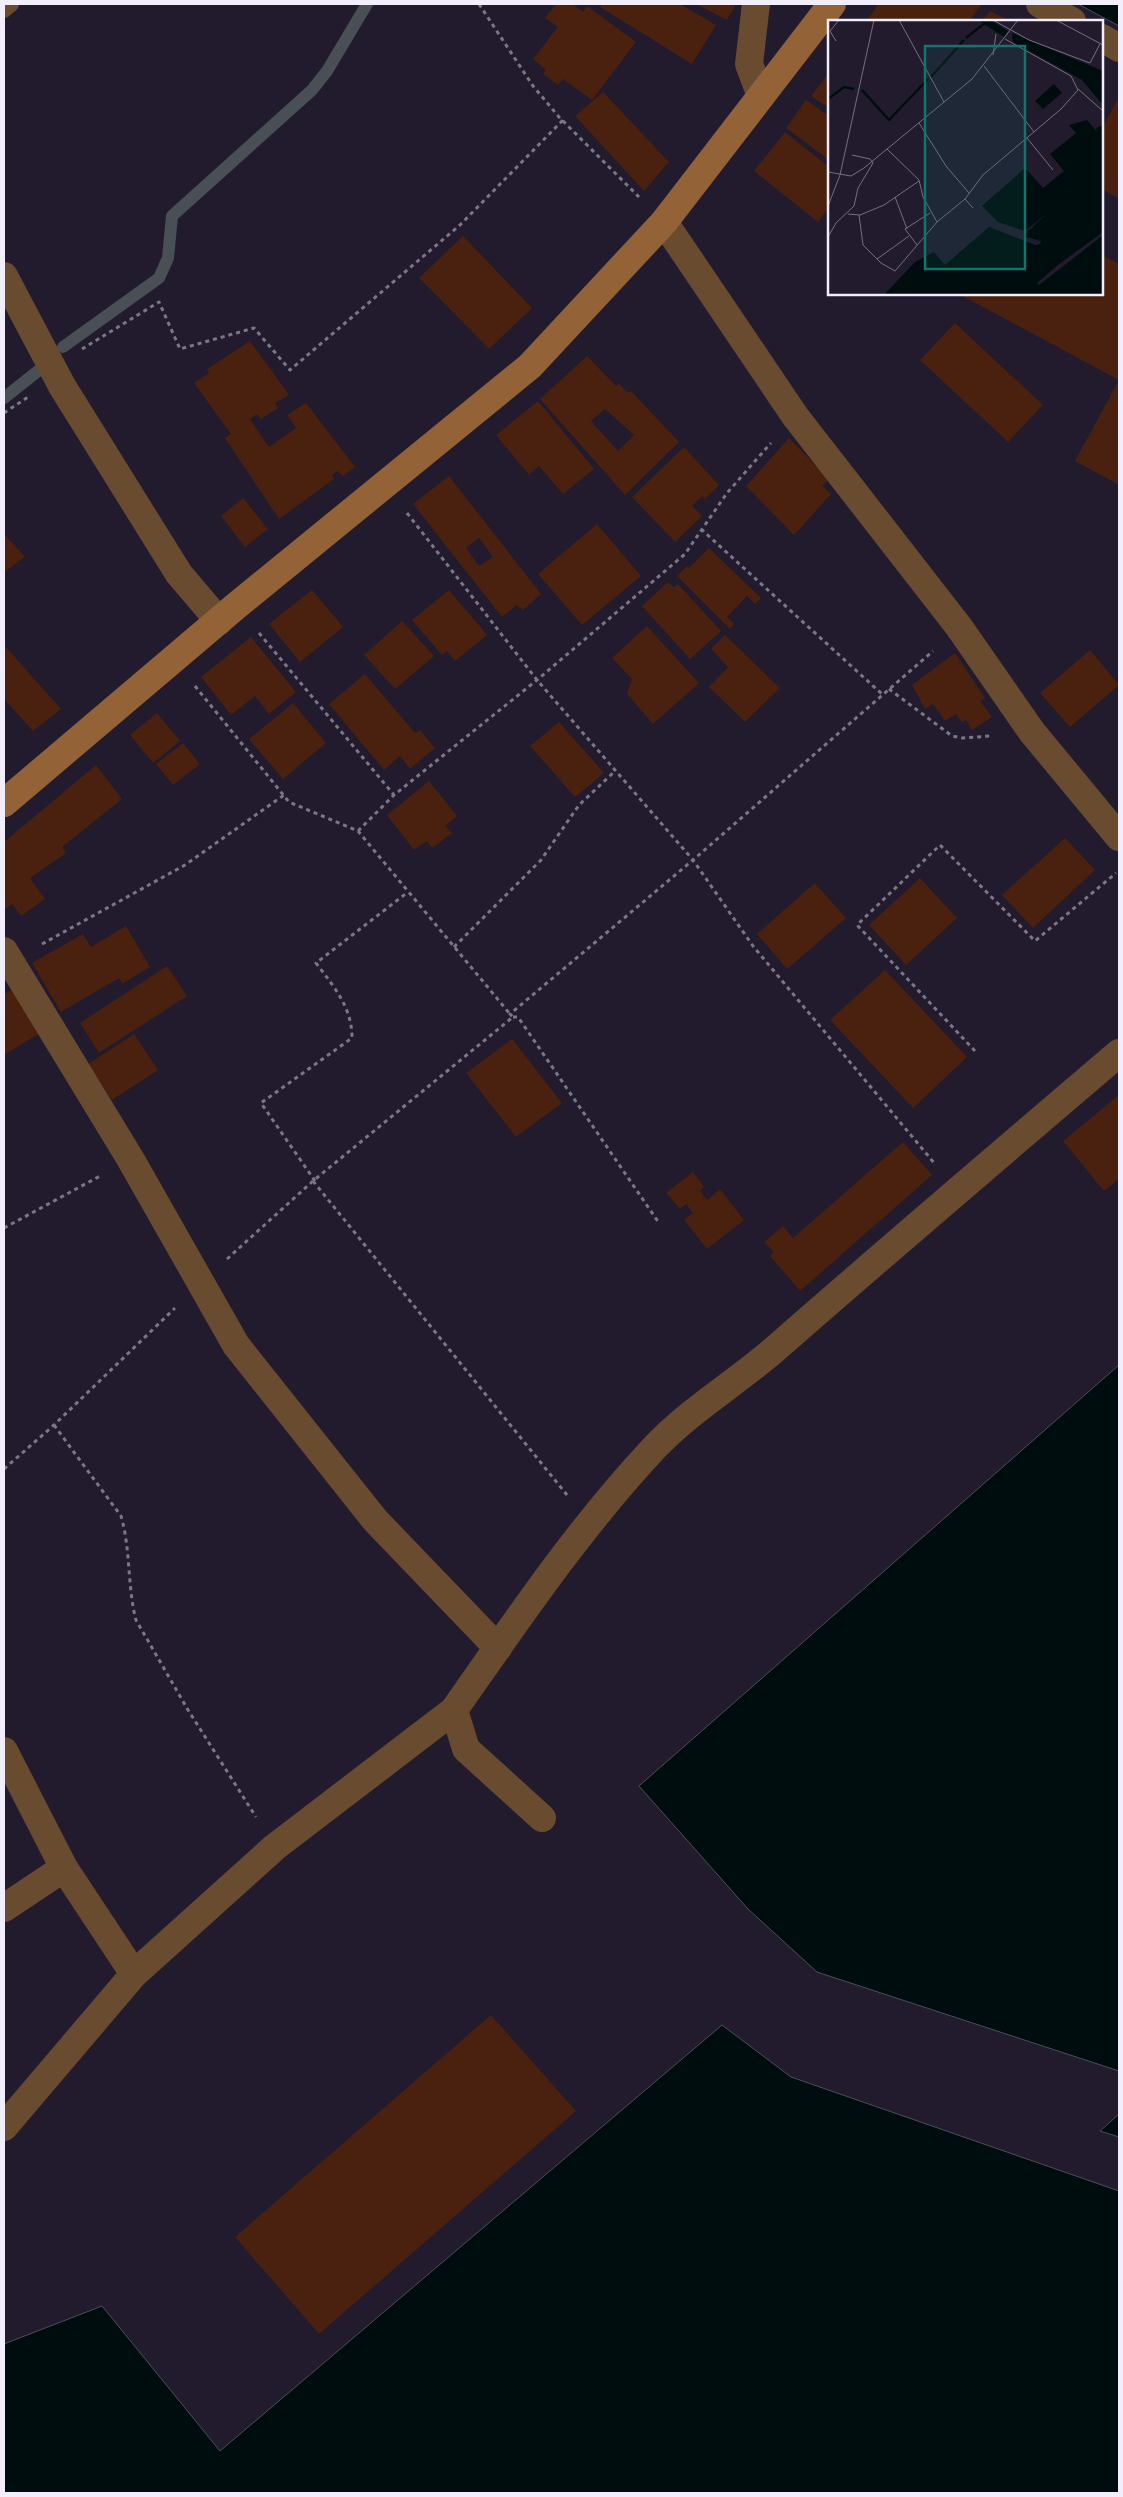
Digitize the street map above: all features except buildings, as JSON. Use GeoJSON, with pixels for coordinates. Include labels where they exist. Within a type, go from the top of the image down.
{"type":"FeatureCollection","features":[{"type":"Feature","properties":{"kind":"street"},"geometry":{"type":"LineString","coordinates":[[756,4],[749,64],[761,96]]}},
{"type":"Feature","properties":{"kind":"street"},"geometry":{"type":"LineString","coordinates":[[4,803],[227,614],[530,366],[664,222],[832,4]]}},
{"type":"Feature","properties":{"kind":"street"},"geometry":{"type":"LineString","coordinates":[[1040,4],[1070,20]]}},
{"type":"Feature","properties":{"kind":"street"},"geometry":{"type":"LineString","coordinates":[[1103,39],[1119,48]]}},
{"type":"Feature","properties":{"kind":"street"},"geometry":{"type":"LineString","coordinates":[[664,222],[795,416],[959,627],[1032,732],[1119,837]]}},
{"type":"Feature","properties":{"kind":"street"},"geometry":{"type":"LineString","coordinates":[[4,276],[52,366],[179,574],[227,614]]}},
{"type":"Feature","properties":{"kind":"street"},"geometry":{"type":"LineString","coordinates":[[8,956],[131,1160],[236,1345],[375,1520],[498,1648]]}},
{"type":"Feature","properties":{"kind":"street"},"geometry":{"type":"LineString","coordinates":[[4,2127],[134,1974],[276,1847],[454,1710],[589,1523],[655,1447],[674,1429],[751,1370],[957,1190],[1119,1053]]}},
{"type":"Feature","properties":{"kind":"street"},"geometry":{"type":"LineString","coordinates":[[454,1710],[466,1749],[542,1818]]}},
{"type":"Feature","properties":{"kind":"street"},"geometry":{"type":"LineString","coordinates":[[4,1751],[64,1868],[134,1974]]}},
{"type":"Feature","properties":{"kind":"street"},"geometry":{"type":"LineString","coordinates":[[4,1908],[64,1868]]}},
{"type":"Feature","properties":{"kind":"lane"},"geometry":{"type":"LineString","coordinates":[[4,10],[11,4]]}},
{"type":"Feature","properties":{"kind":"path"},"geometry":{"type":"LineString","coordinates":[[479,4],[533,86],[563,120],[664,222]]}},
{"type":"Feature","properties":{"kind":"path"},"geometry":{"type":"LineString","coordinates":[[52,366],[159,302],[180,349],[254,328],[290,370],[460,225],[563,120]]}},
{"type":"Feature","properties":{"kind":"path"},"geometry":{"type":"LineString","coordinates":[[358,831],[394,795],[537,680],[685,554],[726,493],[795,416]]}},
{"type":"Feature","properties":{"kind":"path"},"geometry":{"type":"LineString","coordinates":[[385,485],[537,680],[693,860],[753,946],[957,1190]]}},
{"type":"Feature","properties":{"kind":"path"},"geometry":{"type":"LineString","coordinates":[[701,529],[883,695]]}},
{"type":"Feature","properties":{"kind":"path"},"geometry":{"type":"LineString","coordinates":[[227,614],[394,795]]}},
{"type":"Feature","properties":{"kind":"path"},"geometry":{"type":"LineString","coordinates":[[4,1469],[54,1425],[201,1283],[314,1181],[693,860],[959,627]]}},
{"type":"Feature","properties":{"kind":"path"},"geometry":{"type":"LineString","coordinates":[[173,660],[288,802],[358,831],[512,1015],[518,1017],[658,1223]]}},
{"type":"Feature","properties":{"kind":"path"},"geometry":{"type":"LineString","coordinates":[[889,689],[956,737],[1032,732]]}},
{"type":"Feature","properties":{"kind":"path"},"geometry":{"type":"LineString","coordinates":[[454,947],[541,860],[579,805],[616,772]]}},
{"type":"Feature","properties":{"kind":"path"},"geometry":{"type":"LineString","coordinates":[[8,956],[185,864],[284,795]]}},
{"type":"Feature","properties":{"kind":"path"},"geometry":{"type":"LineString","coordinates":[[975,1051],[857,925],[940,845],[1035,941],[1119,870]]}},
{"type":"Feature","properties":{"kind":"path"},"geometry":{"type":"LineString","coordinates":[[408,892],[316,963],[342,997],[352,1023],[352,1038],[261,1103],[314,1181],[589,1523]]}},
{"type":"Feature","properties":{"kind":"path"},"geometry":{"type":"LineString","coordinates":[[4,1228],[131,1160]]}},
{"type":"Feature","properties":{"kind":"path"},"geometry":{"type":"LineString","coordinates":[[54,1425],[121,1516],[125,1530],[132,1607],[136,1620],[188,1710],[276,1847]]}},
{"type":"Feature","properties":{"kind":"shaded area"},"geometry":{"type":"Polygon","coordinates":[[[1078,4],[1119,4],[1119,26],[1078,4]]]}},
{"type":"Feature","properties":{"kind":"shaded area"},"geometry":{"type":"Polygon","coordinates":[[[1119,1365],[1119,2071],[817,1972],[748,1909],[639,1786],[1119,1365]]]}},
{"type":"Feature","properties":{"kind":"shaded area"},"geometry":{"type":"Polygon","coordinates":[[[722,2025],[791,2077],[1119,2191],[1119,2493],[4,2493],[4,2344],[102,2306],[220,2451],[722,2025]]]}},
{"type":"Feature","properties":{"kind":"shaded area"},"geometry":{"type":"Polygon","coordinates":[[[1119,2114],[1119,2137],[1100,2131],[1119,2114]]]}},
{"type":"Feature","properties":{"kind":"waterway"},"geometry":{"type":"LineString","coordinates":[[63,347],[159,278],[168,258],[172,216],[312,90],[327,71],[367,4]]}},
{"type":"Feature","properties":{"kind":"waterway"},"geometry":{"type":"LineString","coordinates":[[4,398],[38,371]]}}]}
